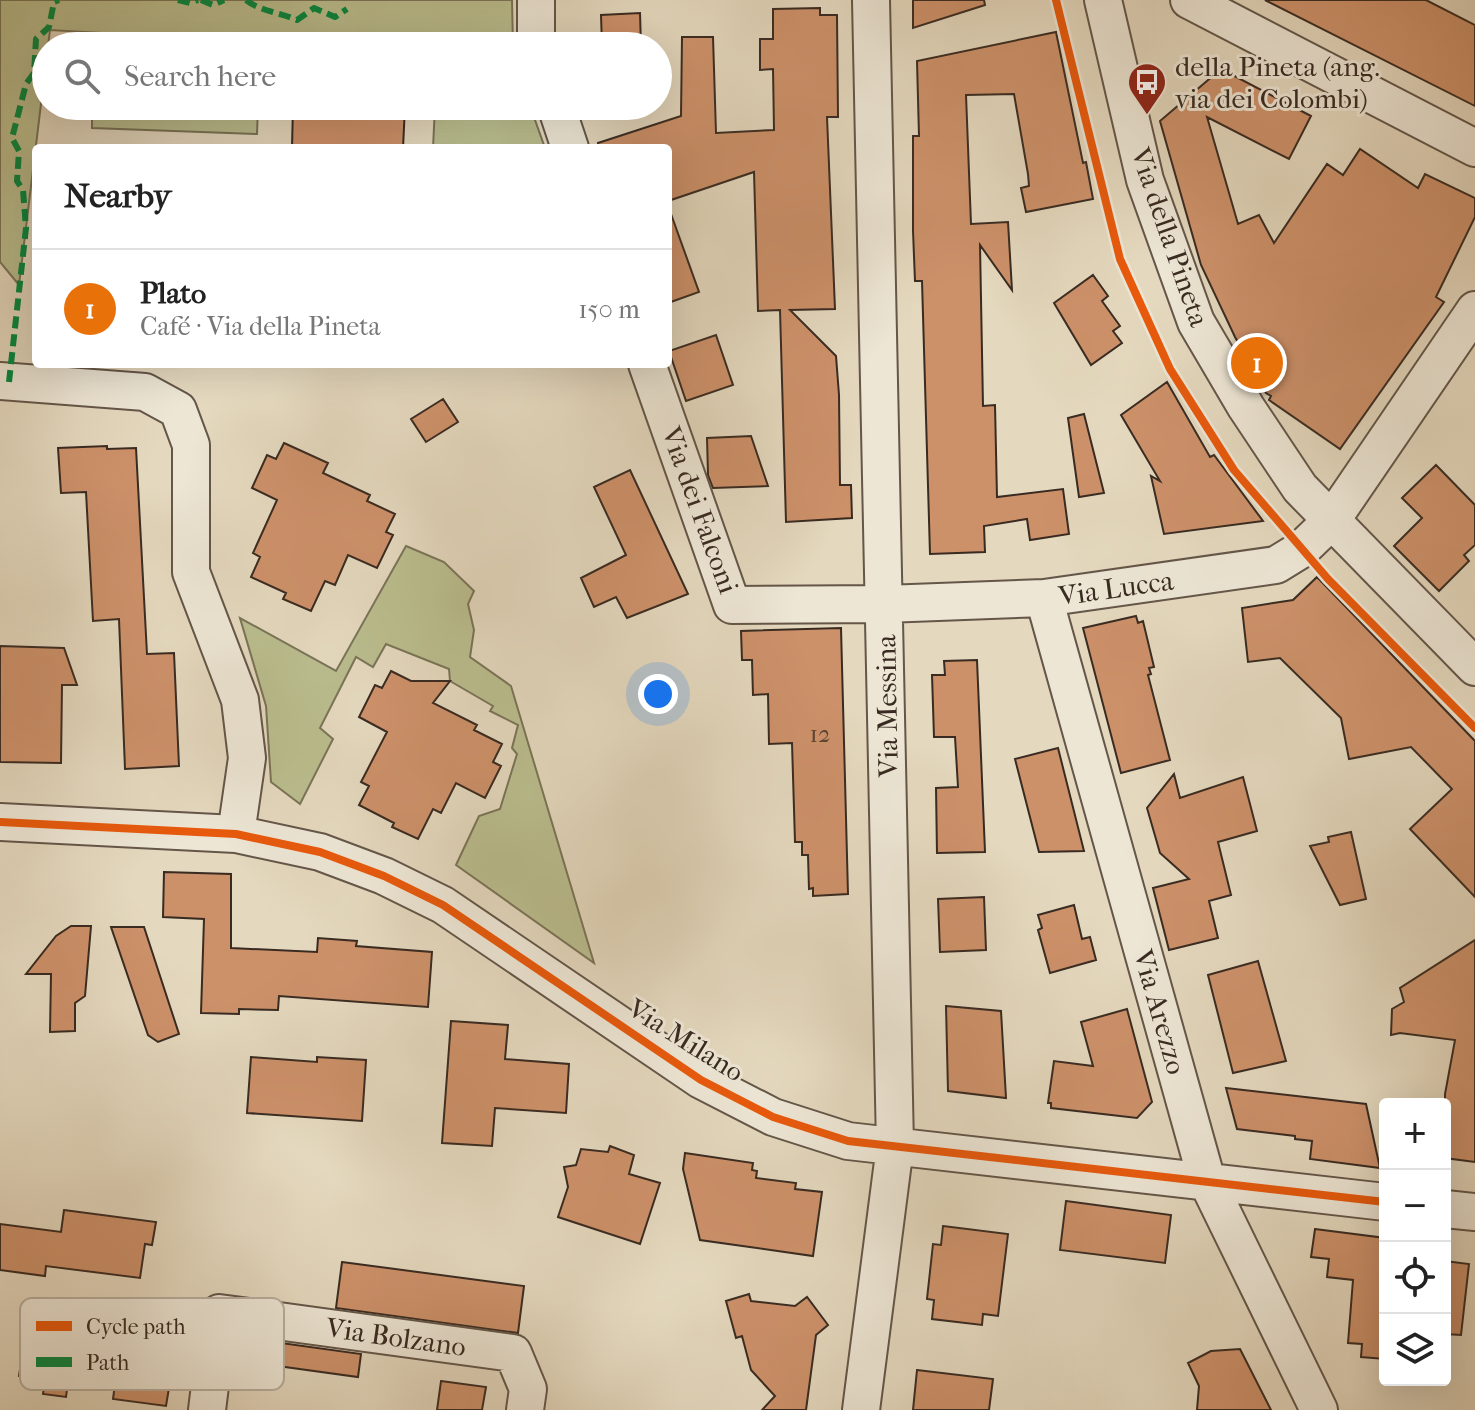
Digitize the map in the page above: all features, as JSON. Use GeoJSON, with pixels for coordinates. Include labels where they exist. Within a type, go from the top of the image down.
{"type":"FeatureCollection","features":[{"type":"Feature","properties":{"kind":"street"},"geometry":{"type":"LineString","coordinates":[[536,0],[536,32]]}},
{"type":"Feature","properties":{"kind":"street","name":"Via Messina"},"geometry":{"type":"LineString","coordinates":[[861,1410],[895,1146],[871,0]]}},
{"type":"Feature","properties":{"kind":"street","name":"Via della Pineta"},"geometry":{"type":"LineString","coordinates":[[1103,0],[1145,180],[1196,322],[1246,407],[1300,488],[1475,667]]}},
{"type":"Feature","properties":{"kind":"street"},"geometry":{"type":"LineString","coordinates":[[1189,0],[1475,148]]}},
{"type":"Feature","properties":{"kind":"street"},"geometry":{"type":"LineString","coordinates":[[561,120],[569,144]]}},
{"type":"Feature","properties":{"kind":"street","name":"Via Lucca"},"geometry":{"type":"LineString","coordinates":[[885,604],[1044,598],[1276,565],[1302,549],[1331,521],[1475,310]]}},
{"type":"Feature","properties":{"kind":"street","name":"Via dei Falconi"},"geometry":{"type":"LineString","coordinates":[[648,368],[732,605],[885,604]]}},
{"type":"Feature","properties":{"kind":"street"},"geometry":{"type":"LineString","coordinates":[[0,381],[145,392],[178,410],[191,445],[191,572],[240,700],[247,758],[236,834]]}},
{"type":"Feature","properties":{"kind":"street","name":"Via Arezzo"},"geometry":{"type":"LineString","coordinates":[[1044,598],[1207,1181],[1319,1410]]}},
{"type":"Feature","properties":{"kind":"street","name":"Via Milano"},"geometry":{"type":"LineString","coordinates":[[0,822],[236,834],[320,852],[384,876],[443,905],[701,1080],[773,1117],[848,1141],[1379,1201]]}},
{"type":"Feature","properties":{"kind":"street"},"geometry":{"type":"LineString","coordinates":[[1451,1210],[1475,1212]]}},
{"type":"Feature","properties":{"kind":"street","name":"Via Bolzano"},"geometry":{"type":"LineString","coordinates":[[284,1322],[513,1353],[528,1389],[525,1410]]}},
{"type":"Feature","properties":{"kind":"street","name":"Via Bolzano"},"geometry":{"type":"LineString","coordinates":[[207,1410],[209,1390]]}},
{"type":"Feature","properties":{"kind":"green space"},"geometry":{"type":"Polygon","coordinates":[[[0,0],[512,0],[513,32],[32,32],[32,120],[39,120],[36,144],[32,144],[32,178],[19,285],[0,262],[0,0]]]}},
{"type":"Feature","properties":{"kind":"green space"},"geometry":{"type":"Polygon","coordinates":[[[92,120],[258,120],[257,134],[92,128],[92,120]]]}},
{"type":"Feature","properties":{"kind":"green space"},"geometry":{"type":"Polygon","coordinates":[[[434,120],[535,120],[544,144],[433,144],[434,120]]]}},
{"type":"Feature","properties":{"kind":"green space"},"geometry":{"type":"Polygon","coordinates":[[[406,546],[444,562],[474,591],[468,604],[474,630],[470,657],[511,686],[594,963],[456,865],[479,816],[500,809],[517,754],[512,748],[518,725],[490,711],[493,706],[450,681],[449,669],[386,644],[373,667],[356,657],[320,728],[333,739],[300,804],[271,782],[266,706],[240,618],[336,671],[406,546]]]}},
{"type":"Feature","properties":{"kind":"building"},"geometry":{"type":"Polygon","coordinates":[[[913,0],[984,0],[985,5],[913,28],[913,0]]]}},
{"type":"Feature","properties":{"kind":"building"},"geometry":{"type":"Polygon","coordinates":[[[1265,0],[1426,0],[1475,25],[1475,106],[1265,0]]]}},
{"type":"Feature","properties":{"kind":"building"},"geometry":{"type":"Polygon","coordinates":[[[820,8],[820,15],[837,15],[838,117],[827,117],[835,309],[790,310],[836,356],[840,485],[851,485],[852,518],[786,522],[780,310],[758,311],[754,172],[672,200],[672,144],[598,143],[681,116],[682,37],[713,37],[716,133],[774,130],[773,69],[760,70],[760,39],[773,39],[773,9],[820,8]]]}},
{"type":"Feature","properties":{"kind":"building"},"geometry":{"type":"Polygon","coordinates":[[[640,13],[641,32],[602,32],[601,15],[640,13]]]}},
{"type":"Feature","properties":{"kind":"building"},"geometry":{"type":"Polygon","coordinates":[[[1056,32],[1093,199],[1026,212],[1021,188],[1029,186],[1028,174],[1014,94],[966,95],[971,224],[1008,222],[1012,290],[980,245],[983,406],[995,405],[997,497],[1063,489],[1069,534],[1030,540],[1027,519],[984,526],[985,552],[930,554],[922,281],[915,281],[913,231],[913,136],[919,136],[917,61],[1056,32]]]}},
{"type":"Feature","properties":{"kind":"building"},"geometry":{"type":"Polygon","coordinates":[[[1221,69],[1311,116],[1289,159],[1207,117],[1238,224],[1259,215],[1274,243],[1327,164],[1343,175],[1360,149],[1418,188],[1425,174],[1475,198],[1475,217],[1436,297],[1444,302],[1340,449],[1269,400],[1271,396],[1266,393],[1235,337],[1201,265],[1160,121],[1221,69]]]}},
{"type":"Feature","properties":{"kind":"building"},"geometry":{"type":"Polygon","coordinates":[[[293,120],[404,120],[403,144],[292,144],[293,120]]]}},
{"type":"Feature","properties":{"kind":"building"},"geometry":{"type":"Polygon","coordinates":[[[672,217],[699,292],[672,302],[672,217]]]}},
{"type":"Feature","properties":{"kind":"building"},"geometry":{"type":"Polygon","coordinates":[[[1093,275],[1108,296],[1102,301],[1120,326],[1113,331],[1122,343],[1091,365],[1054,303],[1093,275]]]}},
{"type":"Feature","properties":{"kind":"building"},"geometry":{"type":"Polygon","coordinates":[[[716,335],[733,385],[686,401],[672,360],[672,350],[716,335]]]}},
{"type":"Feature","properties":{"kind":"building"},"geometry":{"type":"Polygon","coordinates":[[[1167,382],[1210,457],[1214,455],[1263,521],[1164,534],[1151,476],[1160,481],[1121,415],[1167,382]]]}},
{"type":"Feature","properties":{"kind":"building"},"geometry":{"type":"Polygon","coordinates":[[[443,399],[458,422],[426,442],[411,419],[443,399]]]}},
{"type":"Feature","properties":{"kind":"building"},"geometry":{"type":"Polygon","coordinates":[[[1084,414],[1104,493],[1079,497],[1068,418],[1084,414]]]}},
{"type":"Feature","properties":{"kind":"building"},"geometry":{"type":"Polygon","coordinates":[[[751,436],[768,486],[713,488],[708,475],[707,438],[751,436]]]}},
{"type":"Feature","properties":{"kind":"building"},"geometry":{"type":"Polygon","coordinates":[[[284,443],[328,463],[323,473],[370,495],[367,501],[395,514],[386,532],[393,535],[377,568],[348,555],[335,585],[325,581],[311,611],[283,599],[286,593],[251,577],[260,557],[253,553],[277,500],[252,488],[267,455],[276,459],[284,443]]]}},
{"type":"Feature","properties":{"kind":"building"},"geometry":{"type":"Polygon","coordinates":[[[107,446],[107,449],[136,448],[147,654],[174,653],[179,766],[125,769],[119,619],[93,621],[86,492],[61,493],[58,448],[107,446]]]}},
{"type":"Feature","properties":{"kind":"building"},"geometry":{"type":"Polygon","coordinates":[[[1436,465],[1475,505],[1475,545],[1464,555],[1469,561],[1439,591],[1394,546],[1422,518],[1402,498],[1436,465]]]}},
{"type":"Feature","properties":{"kind":"building"},"geometry":{"type":"Polygon","coordinates":[[[630,470],[688,594],[627,618],[616,597],[594,607],[581,578],[626,555],[594,487],[630,470]]]}},
{"type":"Feature","properties":{"kind":"building"},"geometry":{"type":"Polygon","coordinates":[[[1317,577],[1475,741],[1475,897],[1410,829],[1452,789],[1411,747],[1349,759],[1341,718],[1280,658],[1248,662],[1242,608],[1293,600],[1317,577]]]}},
{"type":"Feature","properties":{"kind":"building"},"geometry":{"type":"Polygon","coordinates":[[[1136,616],[1138,623],[1143,621],[1154,667],[1149,668],[1151,674],[1148,675],[1170,760],[1121,773],[1083,628],[1136,616]]]}},
{"type":"Feature","properties":{"kind":"building"},"geometry":{"type":"Polygon","coordinates":[[[841,628],[848,894],[813,896],[813,888],[809,889],[808,855],[802,855],[802,842],[795,842],[792,743],[769,744],[768,694],[753,695],[752,660],[742,660],[741,631],[841,628]]]}},
{"type":"Feature","properties":{"kind":"building"},"geometry":{"type":"Polygon","coordinates":[[[0,646],[64,648],[77,685],[62,685],[61,763],[0,762],[0,646]]]}},
{"type":"Feature","properties":{"kind":"building"},"geometry":{"type":"Polygon","coordinates":[[[977,660],[985,852],[937,853],[936,788],[958,787],[955,737],[934,737],[932,675],[945,675],[944,661],[977,660]]]}},
{"type":"Feature","properties":{"kind":"building"},"geometry":{"type":"Polygon","coordinates":[[[391,671],[411,681],[450,681],[433,703],[477,725],[474,730],[502,744],[493,762],[501,766],[485,798],[456,783],[441,813],[433,809],[418,839],[392,827],[394,823],[359,805],[369,786],[361,782],[387,732],[359,717],[375,685],[382,688],[391,671]]]}},
{"type":"Feature","properties":{"kind":"building"},"geometry":{"type":"Polygon","coordinates":[[[1058,748],[1084,851],[1039,852],[1015,759],[1058,748]]]}},
{"type":"Feature","properties":{"kind":"building"},"geometry":{"type":"Polygon","coordinates":[[[1174,774],[1180,798],[1243,777],[1257,831],[1218,842],[1231,895],[1209,901],[1218,938],[1169,950],[1153,888],[1189,879],[1160,853],[1147,808],[1174,774]]]}},
{"type":"Feature","properties":{"kind":"building"},"geometry":{"type":"Polygon","coordinates":[[[1351,832],[1366,899],[1340,905],[1310,846],[1329,842],[1328,837],[1351,832]]]}},
{"type":"Feature","properties":{"kind":"building"},"geometry":{"type":"Polygon","coordinates":[[[164,872],[231,874],[231,948],[317,952],[318,938],[357,941],[356,946],[432,952],[428,1007],[279,996],[278,1010],[239,1009],[239,1014],[201,1013],[204,919],[163,917],[164,872]]]}},
{"type":"Feature","properties":{"kind":"building"},"geometry":{"type":"Polygon","coordinates":[[[984,897],[986,950],[940,952],[938,899],[984,897]]]}},
{"type":"Feature","properties":{"kind":"building"},"geometry":{"type":"Polygon","coordinates":[[[1074,905],[1082,939],[1090,937],[1096,960],[1050,973],[1038,930],[1042,928],[1038,915],[1074,905]]]}},
{"type":"Feature","properties":{"kind":"building"},"geometry":{"type":"Polygon","coordinates":[[[71,926],[91,926],[85,996],[75,1003],[75,1031],[50,1032],[51,974],[26,974],[56,936],[71,926]]]}},
{"type":"Feature","properties":{"kind":"building"},"geometry":{"type":"Polygon","coordinates":[[[111,927],[144,927],[179,1034],[158,1042],[148,1035],[111,927]]]}},
{"type":"Feature","properties":{"kind":"building"},"geometry":{"type":"Polygon","coordinates":[[[1475,940],[1475,1162],[1451,1159],[1451,1098],[1445,1098],[1445,1094],[1455,1040],[1400,1033],[1391,1035],[1392,1009],[1404,1002],[1400,988],[1475,940]]]}},
{"type":"Feature","properties":{"kind":"building"},"geometry":{"type":"Polygon","coordinates":[[[1258,961],[1286,1061],[1233,1073],[1208,975],[1258,961]]]}},
{"type":"Feature","properties":{"kind":"building"},"geometry":{"type":"Polygon","coordinates":[[[946,1006],[1001,1011],[1006,1098],[948,1091],[946,1006]]]}},
{"type":"Feature","properties":{"kind":"building"},"geometry":{"type":"Polygon","coordinates":[[[1127,1009],[1152,1102],[1137,1118],[1051,1108],[1051,1103],[1048,1103],[1054,1061],[1093,1066],[1081,1022],[1127,1009]]]}},
{"type":"Feature","properties":{"kind":"building"},"geometry":{"type":"Polygon","coordinates":[[[451,1021],[508,1025],[505,1059],[569,1064],[566,1113],[495,1108],[492,1146],[442,1143],[451,1021]]]}},
{"type":"Feature","properties":{"kind":"building"},"geometry":{"type":"Polygon","coordinates":[[[251,1057],[317,1062],[317,1057],[366,1060],[362,1121],[247,1113],[251,1057]]]}},
{"type":"Feature","properties":{"kind":"building"},"geometry":{"type":"Polygon","coordinates":[[[1226,1088],[1366,1104],[1379,1168],[1310,1159],[1312,1141],[1237,1129],[1226,1088]]]}},
{"type":"Feature","properties":{"kind":"building"},"geometry":{"type":"Polygon","coordinates":[[[610,1146],[634,1155],[629,1174],[660,1183],[640,1244],[558,1217],[568,1187],[564,1167],[576,1165],[581,1149],[608,1152],[610,1146]]]}},
{"type":"Feature","properties":{"kind":"building"},"geometry":{"type":"Polygon","coordinates":[[[685,1153],[753,1163],[756,1178],[796,1183],[795,1189],[822,1192],[813,1256],[700,1240],[683,1169],[685,1153]]]}},
{"type":"Feature","properties":{"kind":"building"},"geometry":{"type":"Polygon","coordinates":[[[1066,1201],[1171,1215],[1165,1263],[1060,1250],[1066,1201]]]}},
{"type":"Feature","properties":{"kind":"building"},"geometry":{"type":"Polygon","coordinates":[[[64,1210],[156,1222],[152,1245],[145,1244],[140,1278],[46,1266],[45,1276],[0,1270],[0,1224],[61,1232],[64,1210]]]}},
{"type":"Feature","properties":{"kind":"building"},"geometry":{"type":"Polygon","coordinates":[[[943,1226],[1008,1234],[998,1316],[983,1314],[982,1325],[932,1319],[934,1300],[927,1299],[933,1244],[941,1245],[943,1226]]]}},
{"type":"Feature","properties":{"kind":"building"},"geometry":{"type":"Polygon","coordinates":[[[1315,1229],[1379,1237],[1379,1358],[1361,1357],[1362,1344],[1348,1343],[1353,1280],[1327,1277],[1329,1259],[1311,1257],[1315,1229]]]}},
{"type":"Feature","properties":{"kind":"building"},"geometry":{"type":"Polygon","coordinates":[[[342,1262],[524,1286],[518,1333],[336,1308],[342,1262]]]}},
{"type":"Feature","properties":{"kind":"building"},"geometry":{"type":"Polygon","coordinates":[[[1451,1262],[1469,1264],[1461,1335],[1451,1334],[1451,1262]]]}},
{"type":"Feature","properties":{"kind":"building"},"geometry":{"type":"Polygon","coordinates":[[[749,1294],[751,1301],[795,1306],[807,1297],[828,1325],[816,1335],[806,1410],[762,1410],[775,1396],[751,1370],[742,1336],[736,1338],[726,1301],[749,1294]]]}},
{"type":"Feature","properties":{"kind":"building"},"geometry":{"type":"Polygon","coordinates":[[[284,1343],[361,1354],[358,1377],[284,1367],[284,1343]]]}},
{"type":"Feature","properties":{"kind":"building"},"geometry":{"type":"Polygon","coordinates":[[[1240,1349],[1271,1410],[1197,1410],[1199,1386],[1188,1363],[1211,1351],[1240,1349]]]}},
{"type":"Feature","properties":{"kind":"building"},"geometry":{"type":"Polygon","coordinates":[[[917,1370],[993,1379],[989,1410],[913,1410],[917,1370]]]}},
{"type":"Feature","properties":{"kind":"building"},"geometry":{"type":"Polygon","coordinates":[[[441,1381],[486,1387],[482,1410],[437,1410],[441,1381]]]}},
{"type":"Feature","properties":{"kind":"building"},"geometry":{"type":"Polygon","coordinates":[[[44,1390],[67,1390],[66,1397],[43,1394],[44,1390]]]}},
{"type":"Feature","properties":{"kind":"building"},"geometry":{"type":"Polygon","coordinates":[[[114,1390],[169,1390],[166,1406],[113,1399],[114,1390]]]}},
{"type":"Feature","properties":{"kind":"marked path"},"geometry":{"type":"LineString","coordinates":[[44,32],[49,27],[54,2],[59,0]]}},
{"type":"Feature","properties":{"kind":"marked path"},"geometry":{"type":"LineString","coordinates":[[178,0],[190,3],[198,0]]}},
{"type":"Feature","properties":{"kind":"marked path"},"geometry":{"type":"LineString","coordinates":[[201,0],[213,5],[224,0]]}},
{"type":"Feature","properties":{"kind":"marked path"},"geometry":{"type":"LineString","coordinates":[[246,0],[297,20],[314,8],[335,17],[347,9]]}},
{"type":"Feature","properties":{"kind":"marked path"},"geometry":{"type":"LineString","coordinates":[[9,382],[26,228],[23,190],[17,181],[19,151],[12,138],[26,84],[32,76]]}},
{"type":"Feature","properties":{"kind":"cycle path"},"geometry":{"type":"LineString","coordinates":[[1056,0],[1120,259],[1170,369],[1234,470],[1328,579],[1475,728]]}},
{"type":"Feature","properties":{"kind":"cycle path"},"geometry":{"type":"LineString","coordinates":[[0,822],[236,834],[320,852],[384,876],[443,905],[701,1080],[773,1117],[848,1141],[1379,1201]]}},
{"type":"Feature","properties":{"kind":"place","name":"della Pineta (ang. via dei Colombi)"},"geometry":{"type":"Point","coordinates":[1147,116]}},
{"type":"Feature","properties":{"kind":"place","name":"Plato"},"geometry":{"type":"Point","coordinates":[1257,363]}}]}
